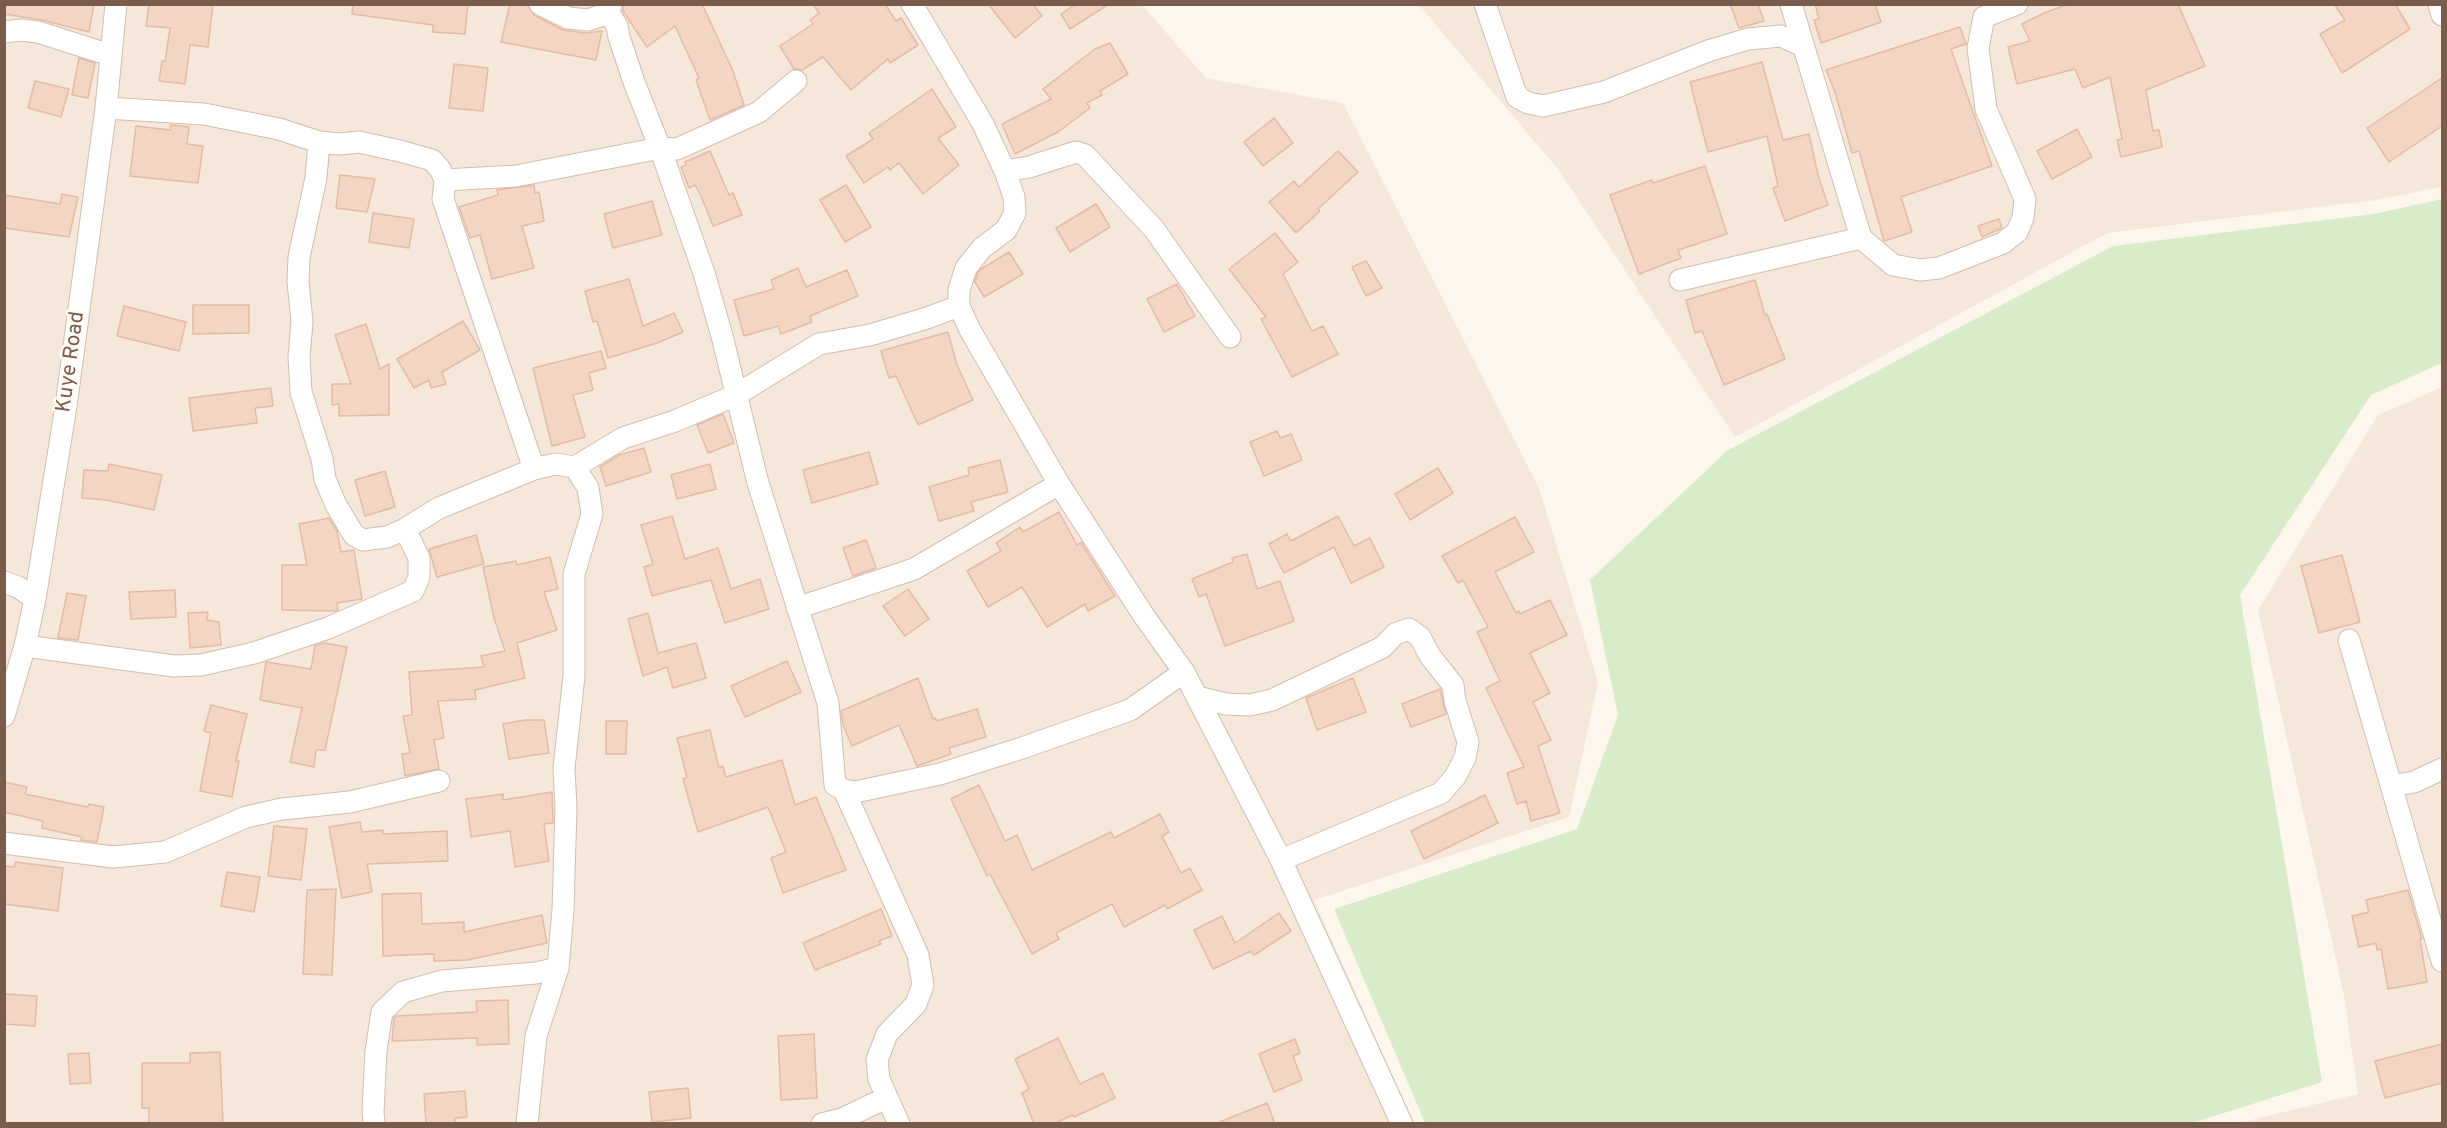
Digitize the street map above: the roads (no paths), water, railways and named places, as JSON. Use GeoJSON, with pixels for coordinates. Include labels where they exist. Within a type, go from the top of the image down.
{"type":"FeatureCollection","features":[{"type":"Feature","properties":{"kind":"street","name":"Kuye Road"},"geometry":{"type":"LineString","coordinates":[[4,716],[25,646],[35,599],[66,406],[106,108],[116,4]]}},
{"type":"Feature","properties":{"kind":"street"},"geometry":{"type":"LineString","coordinates":[[540,4],[568,18],[588,20],[610,9],[617,26],[634,82],[704,273],[758,483],[828,703],[835,785],[855,792],[940,774],[1022,748],[1130,710],[1184,672]]}},
{"type":"Feature","properties":{"kind":"street"},"geometry":{"type":"LineString","coordinates":[[912,4],[983,124],[1005,171],[1014,197],[1015,213],[1006,230],[982,248],[966,268],[959,290],[959,306],[992,369],[1059,484],[1144,616],[1184,672],[1281,860],[1402,1124]]}},
{"type":"Feature","properties":{"kind":"street"},"geometry":{"type":"LineString","coordinates":[[1485,4],[1517,97],[1528,103],[1543,106],[1604,92],[1708,51],[1748,39],[1780,36],[1803,46]]}},
{"type":"Feature","properties":{"kind":"street"},"geometry":{"type":"LineString","coordinates":[[1791,4],[1861,238],[1893,265],[1920,270],[1939,268],[2003,243],[2017,232],[2023,218],[2025,199],[1986,109],[1977,48],[1978,11],[2017,4]]}},
{"type":"Feature","properties":{"kind":"street"},"geometry":{"type":"LineString","coordinates":[[2439,4],[2442,15]]}},
{"type":"Feature","properties":{"kind":"street"},"geometry":{"type":"LineString","coordinates":[[4,32],[21,30],[38,32],[110,55]]}},
{"type":"Feature","properties":{"kind":"street"},"geometry":{"type":"LineString","coordinates":[[445,180],[516,176],[660,148],[677,149],[759,112],[796,81]]}},
{"type":"Feature","properties":{"kind":"street"},"geometry":{"type":"LineString","coordinates":[[106,108],[204,114],[231,118],[319,141],[339,144],[358,142],[420,155],[432,160],[440,169],[445,180],[443,199],[534,469]]}},
{"type":"Feature","properties":{"kind":"street"},"geometry":{"type":"LineString","coordinates":[[319,141],[316,178],[299,257],[302,322],[299,357],[305,409],[322,459],[325,479],[336,505],[354,535],[363,540],[376,539],[405,529],[439,508],[534,469],[555,464],[575,467],[622,438],[675,421],[736,395],[819,344],[870,335],[959,306]]}},
{"type":"Feature","properties":{"kind":"street"},"geometry":{"type":"LineString","coordinates":[[1005,171],[1029,167],[1076,152],[1085,155],[1154,229],[1230,337]]}},
{"type":"Feature","properties":{"kind":"street"},"geometry":{"type":"LineString","coordinates":[[1680,280],[1861,238]]}},
{"type":"Feature","properties":{"kind":"street"},"geometry":{"type":"LineString","coordinates":[[526,1124],[536,1036],[558,968],[565,858],[564,768],[574,676],[574,574],[592,514],[588,488],[575,467]]}},
{"type":"Feature","properties":{"kind":"street"},"geometry":{"type":"LineString","coordinates":[[797,608],[914,569],[1059,484]]}},
{"type":"Feature","properties":{"kind":"street"},"geometry":{"type":"LineString","coordinates":[[25,646],[174,666],[201,665],[265,649],[328,628],[413,591],[419,577],[420,558],[405,529]]}},
{"type":"Feature","properties":{"kind":"street"},"geometry":{"type":"LineString","coordinates":[[4,582],[18,587],[35,599]]}},
{"type":"Feature","properties":{"kind":"street"},"geometry":{"type":"LineString","coordinates":[[1197,697],[1226,704],[1250,705],[1272,700],[1383,647],[1395,634],[1409,629],[1420,637],[1430,656],[1453,685],[1455,701],[1468,741],[1465,758],[1455,777],[1441,793],[1281,860]]}},
{"type":"Feature","properties":{"kind":"street"},"geometry":{"type":"LineString","coordinates":[[2349,640],[2442,961]]}},
{"type":"Feature","properties":{"kind":"street"},"geometry":{"type":"LineString","coordinates":[[2392,786],[2414,782],[2442,769]]}},
{"type":"Feature","properties":{"kind":"street"},"geometry":{"type":"LineString","coordinates":[[4,843],[113,857],[165,852],[246,817],[282,809],[350,802],[439,781]]}},
{"type":"Feature","properties":{"kind":"street"},"geometry":{"type":"LineString","coordinates":[[844,790],[918,955],[923,985],[915,1004],[887,1034],[877,1060],[879,1079],[899,1124]]}},
{"type":"Feature","properties":{"kind":"street"},"geometry":{"type":"LineString","coordinates":[[374,1124],[376,1051],[382,1012],[403,992],[442,981],[536,973],[558,968]]}},
{"type":"Feature","properties":{"kind":"street"},"geometry":{"type":"LineString","coordinates":[[822,1124],[842,1119],[886,1098]]}}]}
